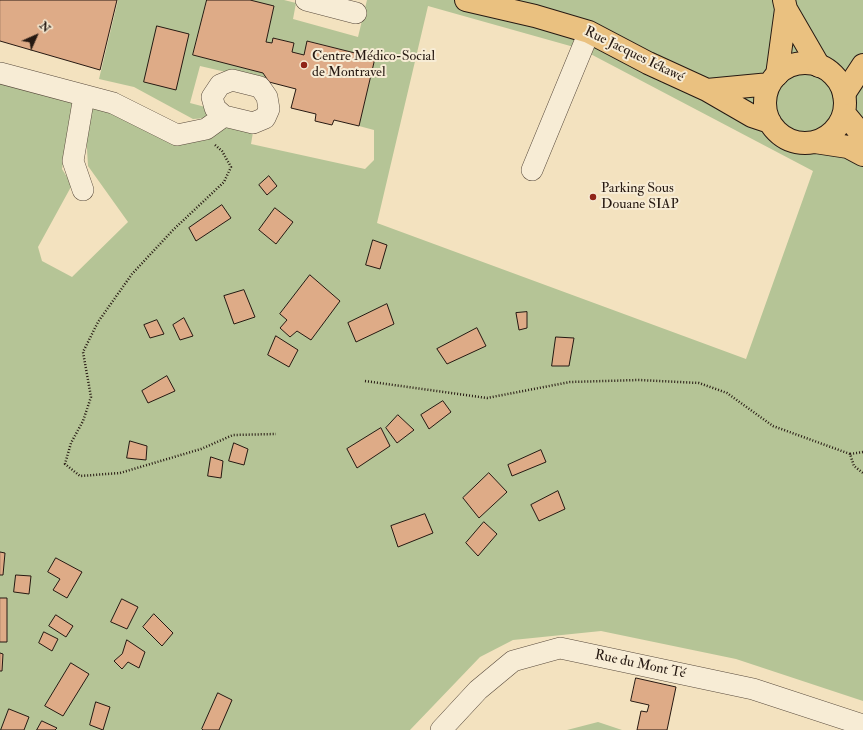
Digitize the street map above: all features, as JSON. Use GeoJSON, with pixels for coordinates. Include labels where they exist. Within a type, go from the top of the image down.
{"type":"FeatureCollection","features":[{"type":"Feature","properties":{"kind":"main road","name":"Rue Jacques Iékawé"},"geometry":{"type":"LineString","coordinates":[[466,0],[535,16],[589,32],[648,63],[707,90],[752,116],[770,122]]}},
{"type":"Feature","properties":{"kind":"main road"},"geometry":{"type":"LineString","coordinates":[[785,5],[819,66]]}},
{"type":"Feature","properties":{"kind":"main road"},"geometry":{"type":"LineString","coordinates":[[785,5],[773,79],[765,96],[766,109],[770,122],[778,132],[789,139],[802,143],[815,142],[848,147],[863,155]]}},
{"type":"Feature","properties":{"kind":"main road"},"geometry":{"type":"LineString","coordinates":[[707,90],[773,79],[786,68],[796,64],[808,63],[819,66],[835,77],[844,103],[863,136]]}},
{"type":"Feature","properties":{"kind":"main road"},"geometry":{"type":"LineString","coordinates":[[815,142],[825,138],[833,131],[844,103],[863,65]]}},
{"type":"Feature","properties":{"kind":"street"},"geometry":{"type":"LineString","coordinates":[[306,0],[356,13]]}},
{"type":"Feature","properties":{"kind":"street"},"geometry":{"type":"LineString","coordinates":[[532,170],[589,32]]}},
{"type":"Feature","properties":{"kind":"street"},"geometry":{"type":"LineString","coordinates":[[0,73],[113,103],[177,135],[206,129],[224,116]]}},
{"type":"Feature","properties":{"kind":"street"},"geometry":{"type":"LineString","coordinates":[[83,190],[73,161],[84,96]]}},
{"type":"Feature","properties":{"kind":"street","name":"Rue du Mont Té"},"geometry":{"type":"LineString","coordinates":[[441,730],[478,690],[513,661],[560,648],[753,689],[863,725]]}},
{"type":"Feature","properties":{"kind":"path"},"geometry":{"type":"LineString","coordinates":[[197,131],[222,150],[230,167],[224,182],[173,230],[132,274],[98,322],[83,352],[91,397],[83,421],[71,443],[65,464],[80,476],[120,473],[201,449],[233,435],[276,434]]}},
{"type":"Feature","properties":{"kind":"path"},"geometry":{"type":"LineString","coordinates":[[365,381],[487,398],[570,382],[639,380],[699,383],[727,393],[773,426],[850,454],[863,452]]}},
{"type":"Feature","properties":{"kind":"path"},"geometry":{"type":"LineString","coordinates":[[850,454],[854,466],[863,473]]}},
{"type":"Feature","properties":{"kind":"green space"},"geometry":{"type":"Polygon","coordinates":[[[118,0],[207,0],[193,55],[263,73],[269,82],[200,66],[190,103],[209,108],[208,118],[193,119],[134,87],[99,79],[118,0]]]}},
{"type":"Feature","properties":{"kind":"green space"},"geometry":{"type":"Polygon","coordinates":[[[250,0],[284,0],[296,3],[293,19],[358,37],[367,0],[863,0],[863,701],[736,659],[601,631],[513,640],[480,657],[410,730],[0,730],[0,73],[75,93],[62,169],[72,185],[38,247],[42,261],[72,277],[128,222],[88,166],[84,96],[177,135],[217,121],[253,132],[251,144],[365,169],[374,160],[374,130],[359,126],[375,58],[308,41],[304,55],[292,52],[294,43],[274,38],[272,43],[266,42],[274,6],[250,0]],[[428,6],[377,223],[746,359],[813,171],[581,49],[428,6]]]}},
{"type":"Feature","properties":{"kind":"green space"},"geometry":{"type":"Polygon","coordinates":[[[598,722],[622,730],[567,730],[598,722]]]}},
{"type":"Feature","properties":{"kind":"building"},"geometry":{"type":"Polygon","coordinates":[[[0,0],[117,0],[100,70],[0,41],[0,0]]]}},
{"type":"Feature","properties":{"kind":"building","name":"Centre Médico-Social de Montravel"},"geometry":{"type":"Polygon","coordinates":[[[207,0],[250,0],[274,6],[266,42],[272,43],[273,38],[294,43],[292,52],[304,55],[307,41],[375,58],[359,126],[334,120],[332,125],[315,121],[316,114],[291,108],[296,89],[269,82],[263,73],[193,55],[207,0]]]}},
{"type":"Feature","properties":{"kind":"building"},"geometry":{"type":"Polygon","coordinates":[[[157,26],[189,34],[176,90],[144,82],[157,26]]]}},
{"type":"Feature","properties":{"kind":"building"},"geometry":{"type":"Polygon","coordinates":[[[269,176],[277,186],[267,195],[259,185],[269,176]]]}},
{"type":"Feature","properties":{"kind":"building"},"geometry":{"type":"Polygon","coordinates":[[[222,205],[231,218],[196,241],[189,228],[222,205]]]}},
{"type":"Feature","properties":{"kind":"building"},"geometry":{"type":"Polygon","coordinates":[[[275,208],[293,222],[276,244],[259,230],[275,208]]]}},
{"type":"Feature","properties":{"kind":"building"},"geometry":{"type":"Polygon","coordinates":[[[373,240],[387,245],[380,269],[366,265],[373,240]]]}},
{"type":"Feature","properties":{"kind":"building"},"geometry":{"type":"Polygon","coordinates":[[[310,275],[340,301],[311,340],[297,331],[290,337],[280,328],[287,320],[280,314],[310,275]]]}},
{"type":"Feature","properties":{"kind":"building"},"geometry":{"type":"Polygon","coordinates":[[[244,290],[255,317],[234,324],[224,296],[244,290]]]}},
{"type":"Feature","properties":{"kind":"building"},"geometry":{"type":"Polygon","coordinates":[[[387,304],[394,324],[356,342],[348,323],[387,304]]]}},
{"type":"Feature","properties":{"kind":"building"},"geometry":{"type":"Polygon","coordinates":[[[527,312],[527,328],[519,330],[516,313],[527,312]]]}},
{"type":"Feature","properties":{"kind":"building"},"geometry":{"type":"Polygon","coordinates":[[[184,318],[193,336],[180,340],[173,325],[184,318]]]}},
{"type":"Feature","properties":{"kind":"building"},"geometry":{"type":"Polygon","coordinates":[[[157,320],[164,334],[150,338],[144,325],[157,320]]]}},
{"type":"Feature","properties":{"kind":"building"},"geometry":{"type":"Polygon","coordinates":[[[477,328],[486,346],[447,364],[437,349],[477,328]]]}},
{"type":"Feature","properties":{"kind":"building"},"geometry":{"type":"Polygon","coordinates":[[[276,336],[298,350],[289,367],[268,355],[276,336]]]}},
{"type":"Feature","properties":{"kind":"building"},"geometry":{"type":"Polygon","coordinates":[[[556,337],[574,338],[569,366],[552,366],[556,337]]]}},
{"type":"Feature","properties":{"kind":"building"},"geometry":{"type":"Polygon","coordinates":[[[167,376],[175,391],[148,403],[142,391],[167,376]]]}},
{"type":"Feature","properties":{"kind":"building"},"geometry":{"type":"Polygon","coordinates":[[[443,401],[451,412],[429,429],[421,415],[443,401]]]}},
{"type":"Feature","properties":{"kind":"building"},"geometry":{"type":"Polygon","coordinates":[[[398,415],[414,430],[397,443],[386,428],[398,415]]]}},
{"type":"Feature","properties":{"kind":"building"},"geometry":{"type":"Polygon","coordinates":[[[381,428],[390,446],[357,468],[347,449],[381,428]]]}},
{"type":"Feature","properties":{"kind":"building"},"geometry":{"type":"Polygon","coordinates":[[[130,441],[147,446],[146,460],[127,458],[130,441]]]}},
{"type":"Feature","properties":{"kind":"building"},"geometry":{"type":"Polygon","coordinates":[[[234,443],[248,449],[244,465],[229,461],[234,443]]]}},
{"type":"Feature","properties":{"kind":"building"},"geometry":{"type":"Polygon","coordinates":[[[541,450],[546,462],[512,476],[508,465],[541,450]]]}},
{"type":"Feature","properties":{"kind":"building"},"geometry":{"type":"Polygon","coordinates":[[[211,457],[223,461],[221,478],[208,476],[211,457]]]}},
{"type":"Feature","properties":{"kind":"building"},"geometry":{"type":"Polygon","coordinates":[[[489,473],[507,492],[479,518],[463,498],[489,473]]]}},
{"type":"Feature","properties":{"kind":"building"},"geometry":{"type":"Polygon","coordinates":[[[558,491],[565,509],[539,521],[531,505],[558,491]]]}},
{"type":"Feature","properties":{"kind":"building"},"geometry":{"type":"Polygon","coordinates":[[[425,514],[433,533],[398,547],[391,526],[425,514]]]}},
{"type":"Feature","properties":{"kind":"building"},"geometry":{"type":"Polygon","coordinates":[[[484,522],[497,534],[478,556],[466,543],[484,522]]]}},
{"type":"Feature","properties":{"kind":"building"},"geometry":{"type":"Polygon","coordinates":[[[0,552],[5,553],[3,575],[0,575],[0,552]]]}},
{"type":"Feature","properties":{"kind":"building"},"geometry":{"type":"Polygon","coordinates":[[[56,558],[82,572],[67,598],[53,590],[60,579],[48,572],[56,558]]]}},
{"type":"Feature","properties":{"kind":"building"},"geometry":{"type":"Polygon","coordinates":[[[16,575],[31,576],[29,594],[14,592],[16,575]]]}},
{"type":"Feature","properties":{"kind":"building"},"geometry":{"type":"Polygon","coordinates":[[[0,598],[7,598],[7,642],[0,642],[0,598]]]}},
{"type":"Feature","properties":{"kind":"building"},"geometry":{"type":"Polygon","coordinates":[[[122,599],[138,607],[127,629],[111,622],[122,599]]]}},
{"type":"Feature","properties":{"kind":"building"},"geometry":{"type":"Polygon","coordinates":[[[154,614],[173,633],[162,646],[143,627],[154,614]]]}},
{"type":"Feature","properties":{"kind":"building"},"geometry":{"type":"Polygon","coordinates":[[[56,615],[73,626],[66,637],[49,626],[56,615]]]}},
{"type":"Feature","properties":{"kind":"building"},"geometry":{"type":"Polygon","coordinates":[[[44,632],[58,639],[52,651],[39,643],[44,632]]]}},
{"type":"Feature","properties":{"kind":"building"},"geometry":{"type":"Polygon","coordinates":[[[127,640],[145,652],[139,668],[128,662],[122,669],[114,661],[122,654],[127,640]]]}},
{"type":"Feature","properties":{"kind":"building"},"geometry":{"type":"Polygon","coordinates":[[[0,653],[3,654],[2,671],[0,671],[0,653]]]}},
{"type":"Feature","properties":{"kind":"building"},"geometry":{"type":"Polygon","coordinates":[[[71,663],[89,674],[63,716],[45,706],[71,663]]]}},
{"type":"Feature","properties":{"kind":"building"},"geometry":{"type":"Polygon","coordinates":[[[636,678],[676,687],[667,730],[637,730],[641,711],[647,712],[649,705],[631,701],[636,678]]]}},
{"type":"Feature","properties":{"kind":"building"},"geometry":{"type":"Polygon","coordinates":[[[218,693],[232,700],[219,730],[203,730],[202,729],[218,693]]]}},
{"type":"Feature","properties":{"kind":"building"},"geometry":{"type":"Polygon","coordinates":[[[96,702],[110,707],[103,730],[90,725],[96,702]]]}},
{"type":"Feature","properties":{"kind":"building"},"geometry":{"type":"Polygon","coordinates":[[[9,709],[29,717],[24,730],[1,730],[9,709]]]}},
{"type":"Feature","properties":{"kind":"building"},"geometry":{"type":"Polygon","coordinates":[[[42,721],[57,728],[55,730],[37,730],[42,721]]]}},
{"type":"Feature","properties":{"kind":"place","name":"Centre Médico-Social de Montravel"},"geometry":{"type":"Point","coordinates":[304,65]}},
{"type":"Feature","properties":{"kind":"place","name":"Parking Sous Douane SIAP"},"geometry":{"type":"Point","coordinates":[593,197]}}]}
